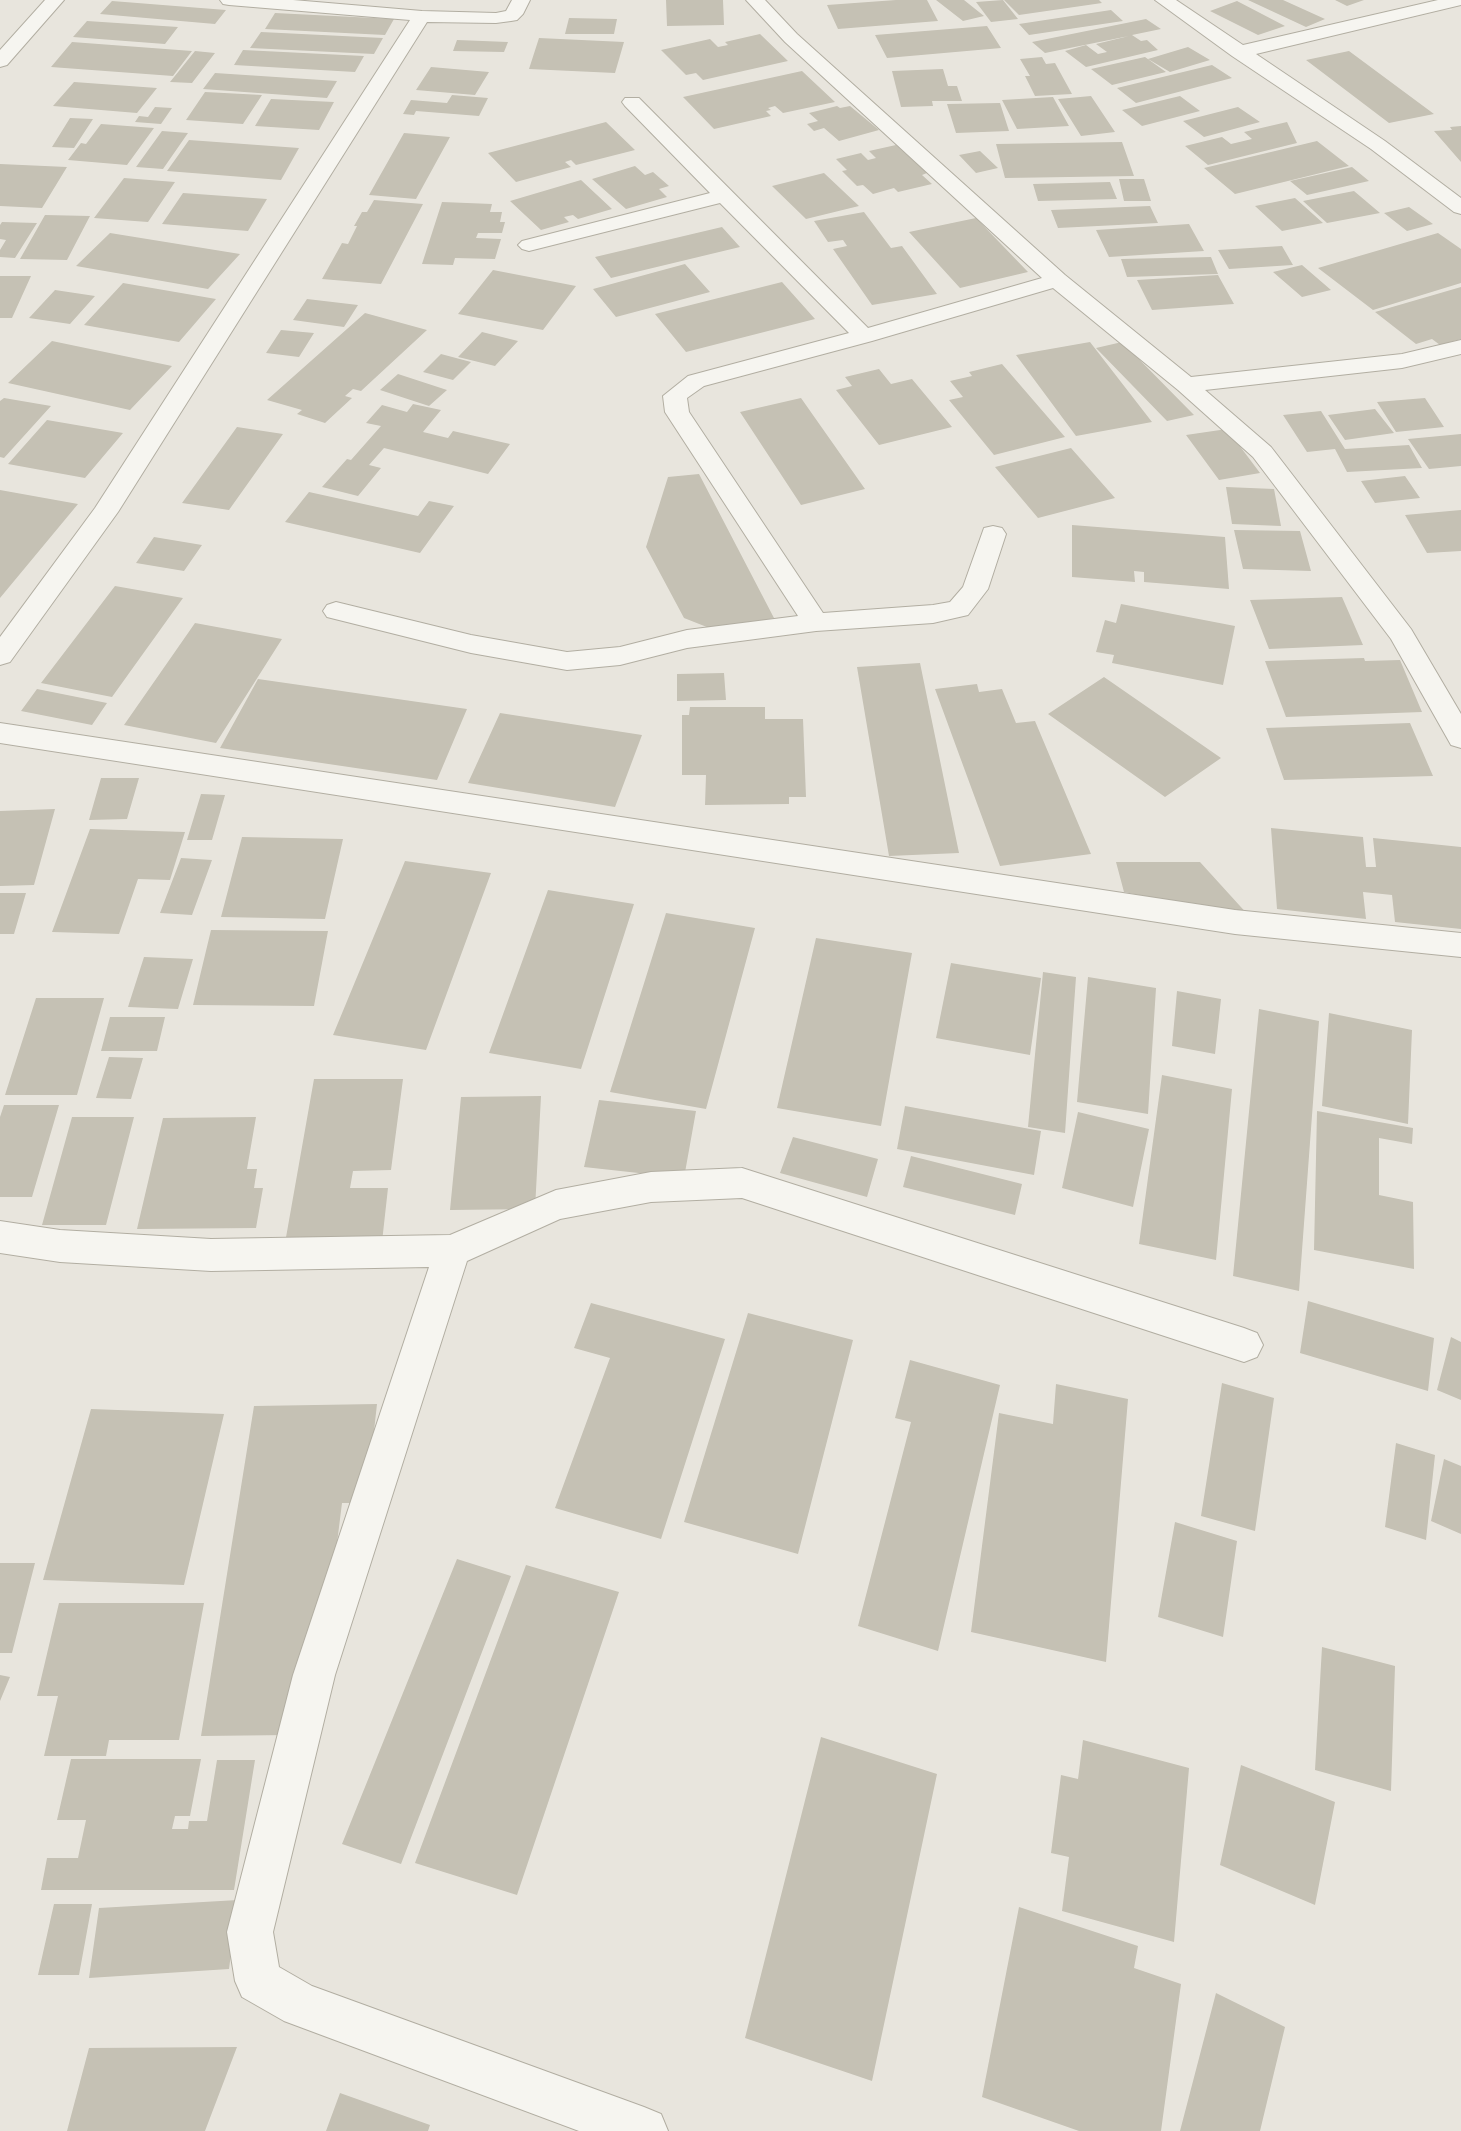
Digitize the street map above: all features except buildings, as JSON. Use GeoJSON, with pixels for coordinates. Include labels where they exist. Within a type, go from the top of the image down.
{"type":"FeatureCollection","features":[{"type":"Feature","properties":{"kind":"street"},"geometry":{"type":"LineString","coordinates":[[0,61],[55,0]]}},
{"type":"Feature","properties":{"kind":"street"},"geometry":{"type":"LineString","coordinates":[[229,0],[422,16],[496,18],[511,16],[517,10],[521,0]]}},
{"type":"Feature","properties":{"kind":"street"},"geometry":{"type":"LineString","coordinates":[[755,0],[790,38],[875,112],[1056,280],[1186,385],[1262,452],[1402,635],[1461,738]]}},
{"type":"Feature","properties":{"kind":"street"},"geometry":{"type":"LineString","coordinates":[[1164,0],[1378,145],[1461,208]]}},
{"type":"Feature","properties":{"kind":"street"},"geometry":{"type":"LineString","coordinates":[[1239,52],[1461,0]]}},
{"type":"Feature","properties":{"kind":"street"},"geometry":{"type":"LineString","coordinates":[[0,656],[105,512],[422,16]]}},
{"type":"Feature","properties":{"kind":"street"},"geometry":{"type":"LineString","coordinates":[[632,102],[864,336]]}},
{"type":"Feature","properties":{"kind":"street"},"geometry":{"type":"LineString","coordinates":[[530,245],[726,195]]}},
{"type":"Feature","properties":{"kind":"street"},"geometry":{"type":"LineString","coordinates":[[816,622],[677,412],[675,396],[696,381],[864,336],[1056,280]]}},
{"type":"Feature","properties":{"kind":"street"},"geometry":{"type":"LineString","coordinates":[[1186,385],[1402,362],[1461,347]]}},
{"type":"Feature","properties":{"kind":"street"},"geometry":{"type":"LineString","coordinates":[[336,611],[471,644],[567,662],[620,656],[687,639],[816,622],[933,614],[959,609],[975,589],[993,534]]}},
{"type":"Feature","properties":{"kind":"street"},"geometry":{"type":"LineString","coordinates":[[0,733],[1235,922],[1461,945]]}},
{"type":"Feature","properties":{"kind":"street"},"geometry":{"type":"LineString","coordinates":[[0,1237],[60,1246],[211,1255],[452,1251],[556,1205],[651,1187],[742,1183],[1244,1345]]}},
{"type":"Feature","properties":{"kind":"street"},"geometry":{"type":"LineString","coordinates":[[452,1251],[314,1675],[250,1932],[258,1981],[300,2005],[644,2131]]}}]}
